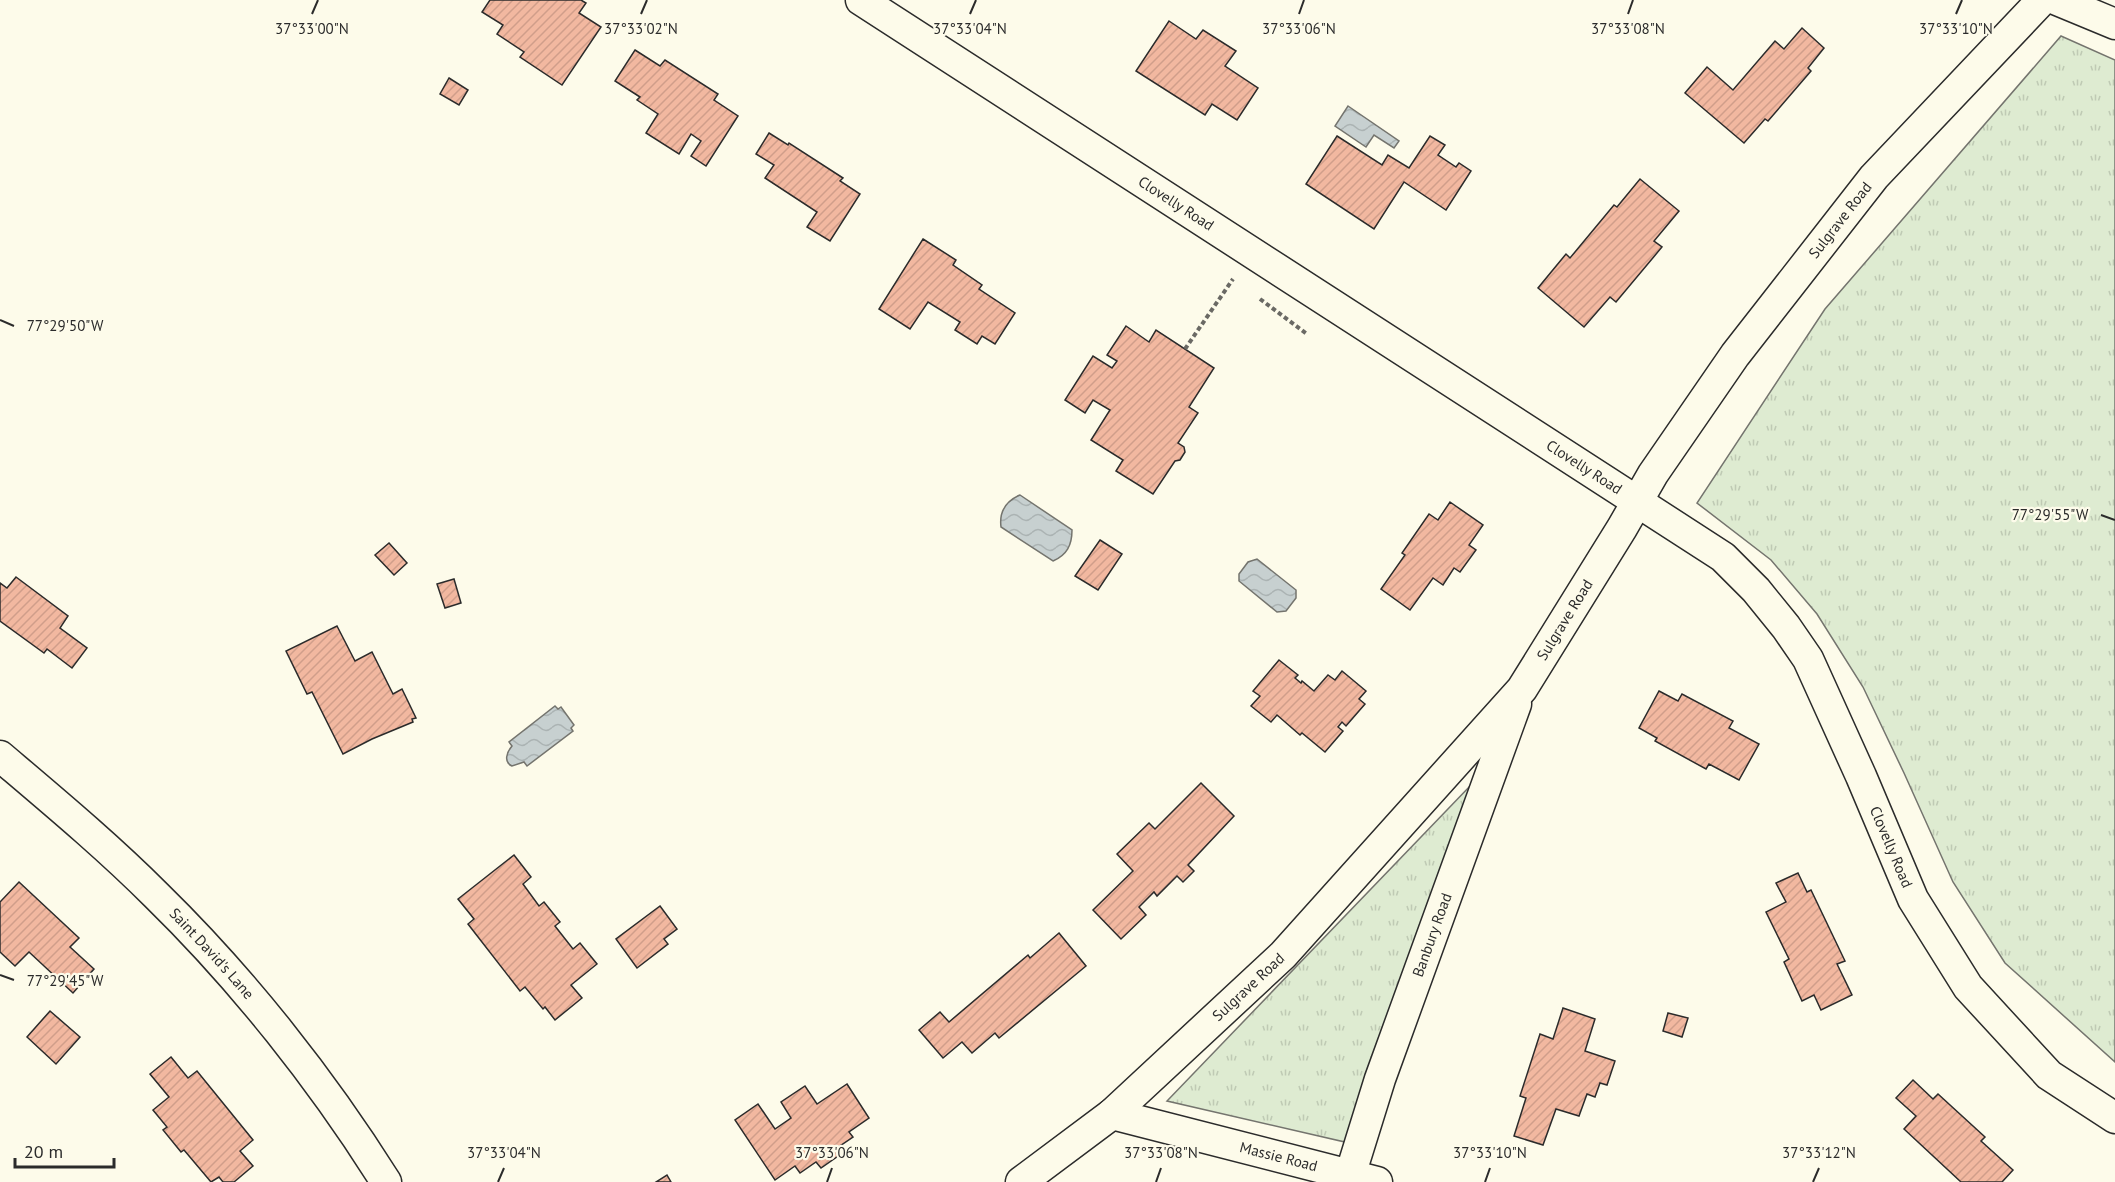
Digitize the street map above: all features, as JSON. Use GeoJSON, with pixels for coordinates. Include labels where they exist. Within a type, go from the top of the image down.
{"type":"FeatureCollection","features":[{"type":"Feature","properties":{"kind":"street","name":"Clovelly Road"},"geometry":{"type":"LineString","coordinates":[[861,0],[1723,557],[1756,590],[1808,659],[1913,899],[1968,987],[2049,1075],[2115,1118]]}},
{"type":"Feature","properties":{"kind":"street","name":"Sulgrave Road"},"geometry":{"type":"LineString","coordinates":[[1021,1182],[1112,1114],[1283,955],[1522,689],[1653,474],[1735,355],[1874,177],[2042,0]]}},
{"type":"Feature","properties":{"kind":"street"},"geometry":{"type":"LineString","coordinates":[[2057,0],[2115,24]]}},
{"type":"Feature","properties":{"kind":"street","name":"Banbury Road"},"geometry":{"type":"LineString","coordinates":[[1358,1180],[1380,1079],[1522,689]]}},
{"type":"Feature","properties":{"kind":"street","name":"Saint David's Lane"},"geometry":{"type":"LineString","coordinates":[[0,756],[71,816],[157,895],[217,959],[297,1054],[351,1126],[386,1182]]}},
{"type":"Feature","properties":{"kind":"street","name":"Massie Road"},"geometry":{"type":"LineString","coordinates":[[1112,1114],[1358,1180]]}},
{"type":"Feature","properties":{"kind":"path"},"geometry":{"type":"LineString","coordinates":[[1185,349],[1233,279]]}},
{"type":"Feature","properties":{"kind":"path"},"geometry":{"type":"LineString","coordinates":[[1251,292],[1307,334]]}},
{"type":"Feature","properties":{"kind":"green space"},"geometry":{"type":"Polygon","coordinates":[[[2061,36],[2115,60],[2115,1062],[2005,963],[1953,882],[1863,687],[1817,614],[1771,560],[1697,503],[1825,309],[2061,36]]]}},
{"type":"Feature","properties":{"kind":"green space"},"geometry":{"type":"Polygon","coordinates":[[[1472,784],[1345,1142],[1167,1101],[1472,784]]]}},
{"type":"Feature","properties":{"kind":"water"},"geometry":{"type":"Polygon","coordinates":[[[1348,106],[1399,141],[1394,148],[1374,135],[1366,147],[1335,126],[1348,106]]]}},
{"type":"Feature","properties":{"kind":"water"},"geometry":{"type":"Polygon","coordinates":[[[1020,495],[1072,530],[1068,549],[1058,559],[1053,561],[1001,527],[1001,516],[1005,507],[1020,495]]]}},
{"type":"Feature","properties":{"kind":"water"},"geometry":{"type":"Polygon","coordinates":[[[1257,559],[1296,590],[1296,598],[1286,611],[1277,612],[1239,581],[1239,574],[1248,562],[1257,559]]]}},
{"type":"Feature","properties":{"kind":"water"},"geometry":{"type":"Polygon","coordinates":[[[555,706],[558,709],[561,707],[574,725],[571,728],[573,731],[527,766],[524,762],[512,766],[509,764],[507,757],[512,746],[509,742],[555,706]]]}},
{"type":"Feature","properties":{"kind":"building"},"geometry":{"type":"Polygon","coordinates":[[[490,0],[581,0],[586,3],[579,13],[601,27],[562,85],[520,57],[524,52],[497,34],[503,25],[482,12],[490,0]]]}},
{"type":"Feature","properties":{"kind":"building"},"geometry":{"type":"Polygon","coordinates":[[[1169,21],[1196,39],[1203,30],[1236,51],[1225,66],[1258,88],[1237,120],[1212,104],[1205,115],[1136,71],[1169,21]]]}},
{"type":"Feature","properties":{"kind":"building"},"geometry":{"type":"Polygon","coordinates":[[[1802,28],[1824,48],[1808,68],[1811,71],[1768,121],[1765,119],[1744,143],[1685,93],[1707,67],[1733,90],[1775,41],[1784,49],[1802,28]]]}},
{"type":"Feature","properties":{"kind":"building"},"geometry":{"type":"Polygon","coordinates":[[[635,50],[660,66],[665,60],[718,94],[714,100],[738,116],[706,166],[691,156],[701,141],[691,134],[679,154],[646,133],[658,114],[637,100],[640,97],[615,81],[635,50]]]}},
{"type":"Feature","properties":{"kind":"building"},"geometry":{"type":"Polygon","coordinates":[[[449,78],[468,90],[459,105],[440,94],[449,78]]]}},
{"type":"Feature","properties":{"kind":"building"},"geometry":{"type":"Polygon","coordinates":[[[769,133],[788,145],[789,143],[843,178],[840,181],[860,194],[830,241],[807,227],[817,212],[765,178],[774,165],[756,154],[769,133]]]}},
{"type":"Feature","properties":{"kind":"building"},"geometry":{"type":"Polygon","coordinates":[[[1337,136],[1382,165],[1388,155],[1409,168],[1430,136],[1445,145],[1438,155],[1456,167],[1459,163],[1471,171],[1446,210],[1404,182],[1374,229],[1306,184],[1337,136]]]}},
{"type":"Feature","properties":{"kind":"building"},"geometry":{"type":"Polygon","coordinates":[[[1640,179],[1679,211],[1654,241],[1662,247],[1616,302],[1610,297],[1584,327],[1538,288],[1566,254],[1570,258],[1614,205],[1617,207],[1640,179]]]}},
{"type":"Feature","properties":{"kind":"building"},"geometry":{"type":"Polygon","coordinates":[[[923,239],[956,260],[953,265],[982,285],[979,289],[1015,313],[995,344],[982,336],[977,344],[955,330],[960,322],[928,302],[910,329],[879,309],[923,239]]]}},
{"type":"Feature","properties":{"kind":"building"},"geometry":{"type":"Polygon","coordinates":[[[1126,326],[1149,342],[1156,330],[1214,368],[1189,407],[1198,413],[1178,443],[1184,447],[1185,452],[1180,460],[1175,461],[1153,494],[1116,471],[1123,460],[1091,440],[1110,410],[1093,400],[1085,413],[1065,400],[1093,356],[1112,368],[1117,361],[1107,355],[1126,326]]]}},
{"type":"Feature","properties":{"kind":"building"},"geometry":{"type":"Polygon","coordinates":[[[1450,502],[1483,525],[1469,545],[1476,550],[1460,572],[1454,568],[1443,585],[1433,578],[1410,610],[1381,589],[1405,555],[1402,553],[1429,514],[1438,520],[1450,502]]]}},
{"type":"Feature","properties":{"kind":"building"},"geometry":{"type":"Polygon","coordinates":[[[1100,540],[1122,554],[1098,590],[1075,576],[1100,540]]]}},
{"type":"Feature","properties":{"kind":"building"},"geometry":{"type":"Polygon","coordinates":[[[389,543],[407,563],[394,575],[375,555],[389,543]]]}},
{"type":"Feature","properties":{"kind":"building"},"geometry":{"type":"Polygon","coordinates":[[[16,577],[68,616],[60,628],[87,648],[72,668],[47,649],[44,653],[0,621],[0,583],[7,588],[16,577]]]}},
{"type":"Feature","properties":{"kind":"building"},"geometry":{"type":"Polygon","coordinates":[[[454,579],[461,603],[445,608],[437,584],[454,579]]]}},
{"type":"Feature","properties":{"kind":"building"},"geometry":{"type":"Polygon","coordinates":[[[337,626],[355,661],[372,652],[393,694],[402,689],[416,718],[412,719],[413,722],[343,754],[312,692],[307,694],[286,651],[337,626]]]}},
{"type":"Feature","properties":{"kind":"building"},"geometry":{"type":"Polygon","coordinates":[[[1279,660],[1298,675],[1295,678],[1314,691],[1328,675],[1335,680],[1342,671],[1366,691],[1359,699],[1365,704],[1346,726],[1342,722],[1338,727],[1343,731],[1325,752],[1277,715],[1271,722],[1251,706],[1260,696],[1253,691],[1279,660]]]}},
{"type":"Feature","properties":{"kind":"building"},"geometry":{"type":"Polygon","coordinates":[[[1659,691],[1678,701],[1682,694],[1733,721],[1729,728],[1759,744],[1739,780],[1709,764],[1706,769],[1655,741],[1657,738],[1639,728],[1659,691]]]}},
{"type":"Feature","properties":{"kind":"building"},"geometry":{"type":"Polygon","coordinates":[[[1201,783],[1234,816],[1188,865],[1194,871],[1183,882],[1177,876],[1157,896],[1154,892],[1139,907],[1146,915],[1121,939],[1093,910],[1133,871],[1117,854],[1149,823],[1155,829],[1201,783]]]}},
{"type":"Feature","properties":{"kind":"building"},"geometry":{"type":"Polygon","coordinates":[[[514,855],[531,877],[523,884],[539,906],[544,902],[560,922],[555,926],[573,949],[580,943],[597,964],[571,985],[582,998],[555,1020],[525,987],[520,991],[468,924],[474,919],[458,899],[514,855]]]}},
{"type":"Feature","properties":{"kind":"building"},"geometry":{"type":"Polygon","coordinates":[[[1798,873],[1807,892],[1811,890],[1845,961],[1837,964],[1852,995],[1821,1010],[1814,995],[1802,1001],[1784,962],[1789,959],[1766,912],[1786,902],[1776,883],[1798,873]]]}},
{"type":"Feature","properties":{"kind":"building"},"geometry":{"type":"Polygon","coordinates":[[[19,882],[79,938],[70,947],[94,969],[73,993],[29,952],[15,966],[0,952],[0,902],[19,882]]]}},
{"type":"Feature","properties":{"kind":"building"},"geometry":{"type":"Polygon","coordinates":[[[660,906],[677,929],[664,939],[668,944],[637,968],[616,939],[660,906]]]}},
{"type":"Feature","properties":{"kind":"building"},"geometry":{"type":"Polygon","coordinates":[[[1059,933],[1086,966],[999,1038],[995,1033],[972,1053],[962,1042],[943,1058],[919,1030],[940,1012],[949,1022],[1028,955],[1030,958],[1059,933]]]}},
{"type":"Feature","properties":{"kind":"building"},"geometry":{"type":"Polygon","coordinates":[[[1563,1008],[1595,1019],[1585,1051],[1615,1061],[1607,1085],[1600,1083],[1595,1097],[1587,1094],[1579,1116],[1556,1109],[1543,1145],[1514,1136],[1526,1098],[1520,1096],[1540,1034],[1553,1039],[1563,1008]]]}},
{"type":"Feature","properties":{"kind":"building"},"geometry":{"type":"Polygon","coordinates":[[[50,1011],[80,1037],[56,1064],[27,1037],[50,1011]]]}},
{"type":"Feature","properties":{"kind":"building"},"geometry":{"type":"Polygon","coordinates":[[[1668,1013],[1688,1018],[1682,1037],[1663,1031],[1668,1013]]]}},
{"type":"Feature","properties":{"kind":"building"},"geometry":{"type":"Polygon","coordinates":[[[171,1057],[188,1078],[197,1071],[253,1140],[240,1151],[253,1166],[234,1182],[223,1182],[219,1177],[211,1182],[184,1150],[181,1152],[163,1130],[167,1127],[153,1110],[169,1097],[150,1074],[171,1057]]]}},
{"type":"Feature","properties":{"kind":"building"},"geometry":{"type":"Polygon","coordinates":[[[1913,1080],[1933,1099],[1938,1094],[1985,1137],[1981,1141],[2013,1170],[2002,1182],[1961,1182],[1904,1129],[1916,1116],[1896,1098],[1913,1080]]]}},
{"type":"Feature","properties":{"kind":"building"},"geometry":{"type":"Polygon","coordinates":[[[847,1084],[869,1118],[849,1132],[853,1137],[837,1148],[841,1154],[821,1168],[816,1162],[800,1173],[795,1166],[775,1180],[735,1120],[758,1104],[775,1129],[791,1118],[781,1102],[805,1086],[817,1104],[847,1084]]]}},
{"type":"Feature","properties":{"kind":"building"},"geometry":{"type":"Polygon","coordinates":[[[667,1175],[671,1182],[656,1182],[667,1175]]]}}]}
